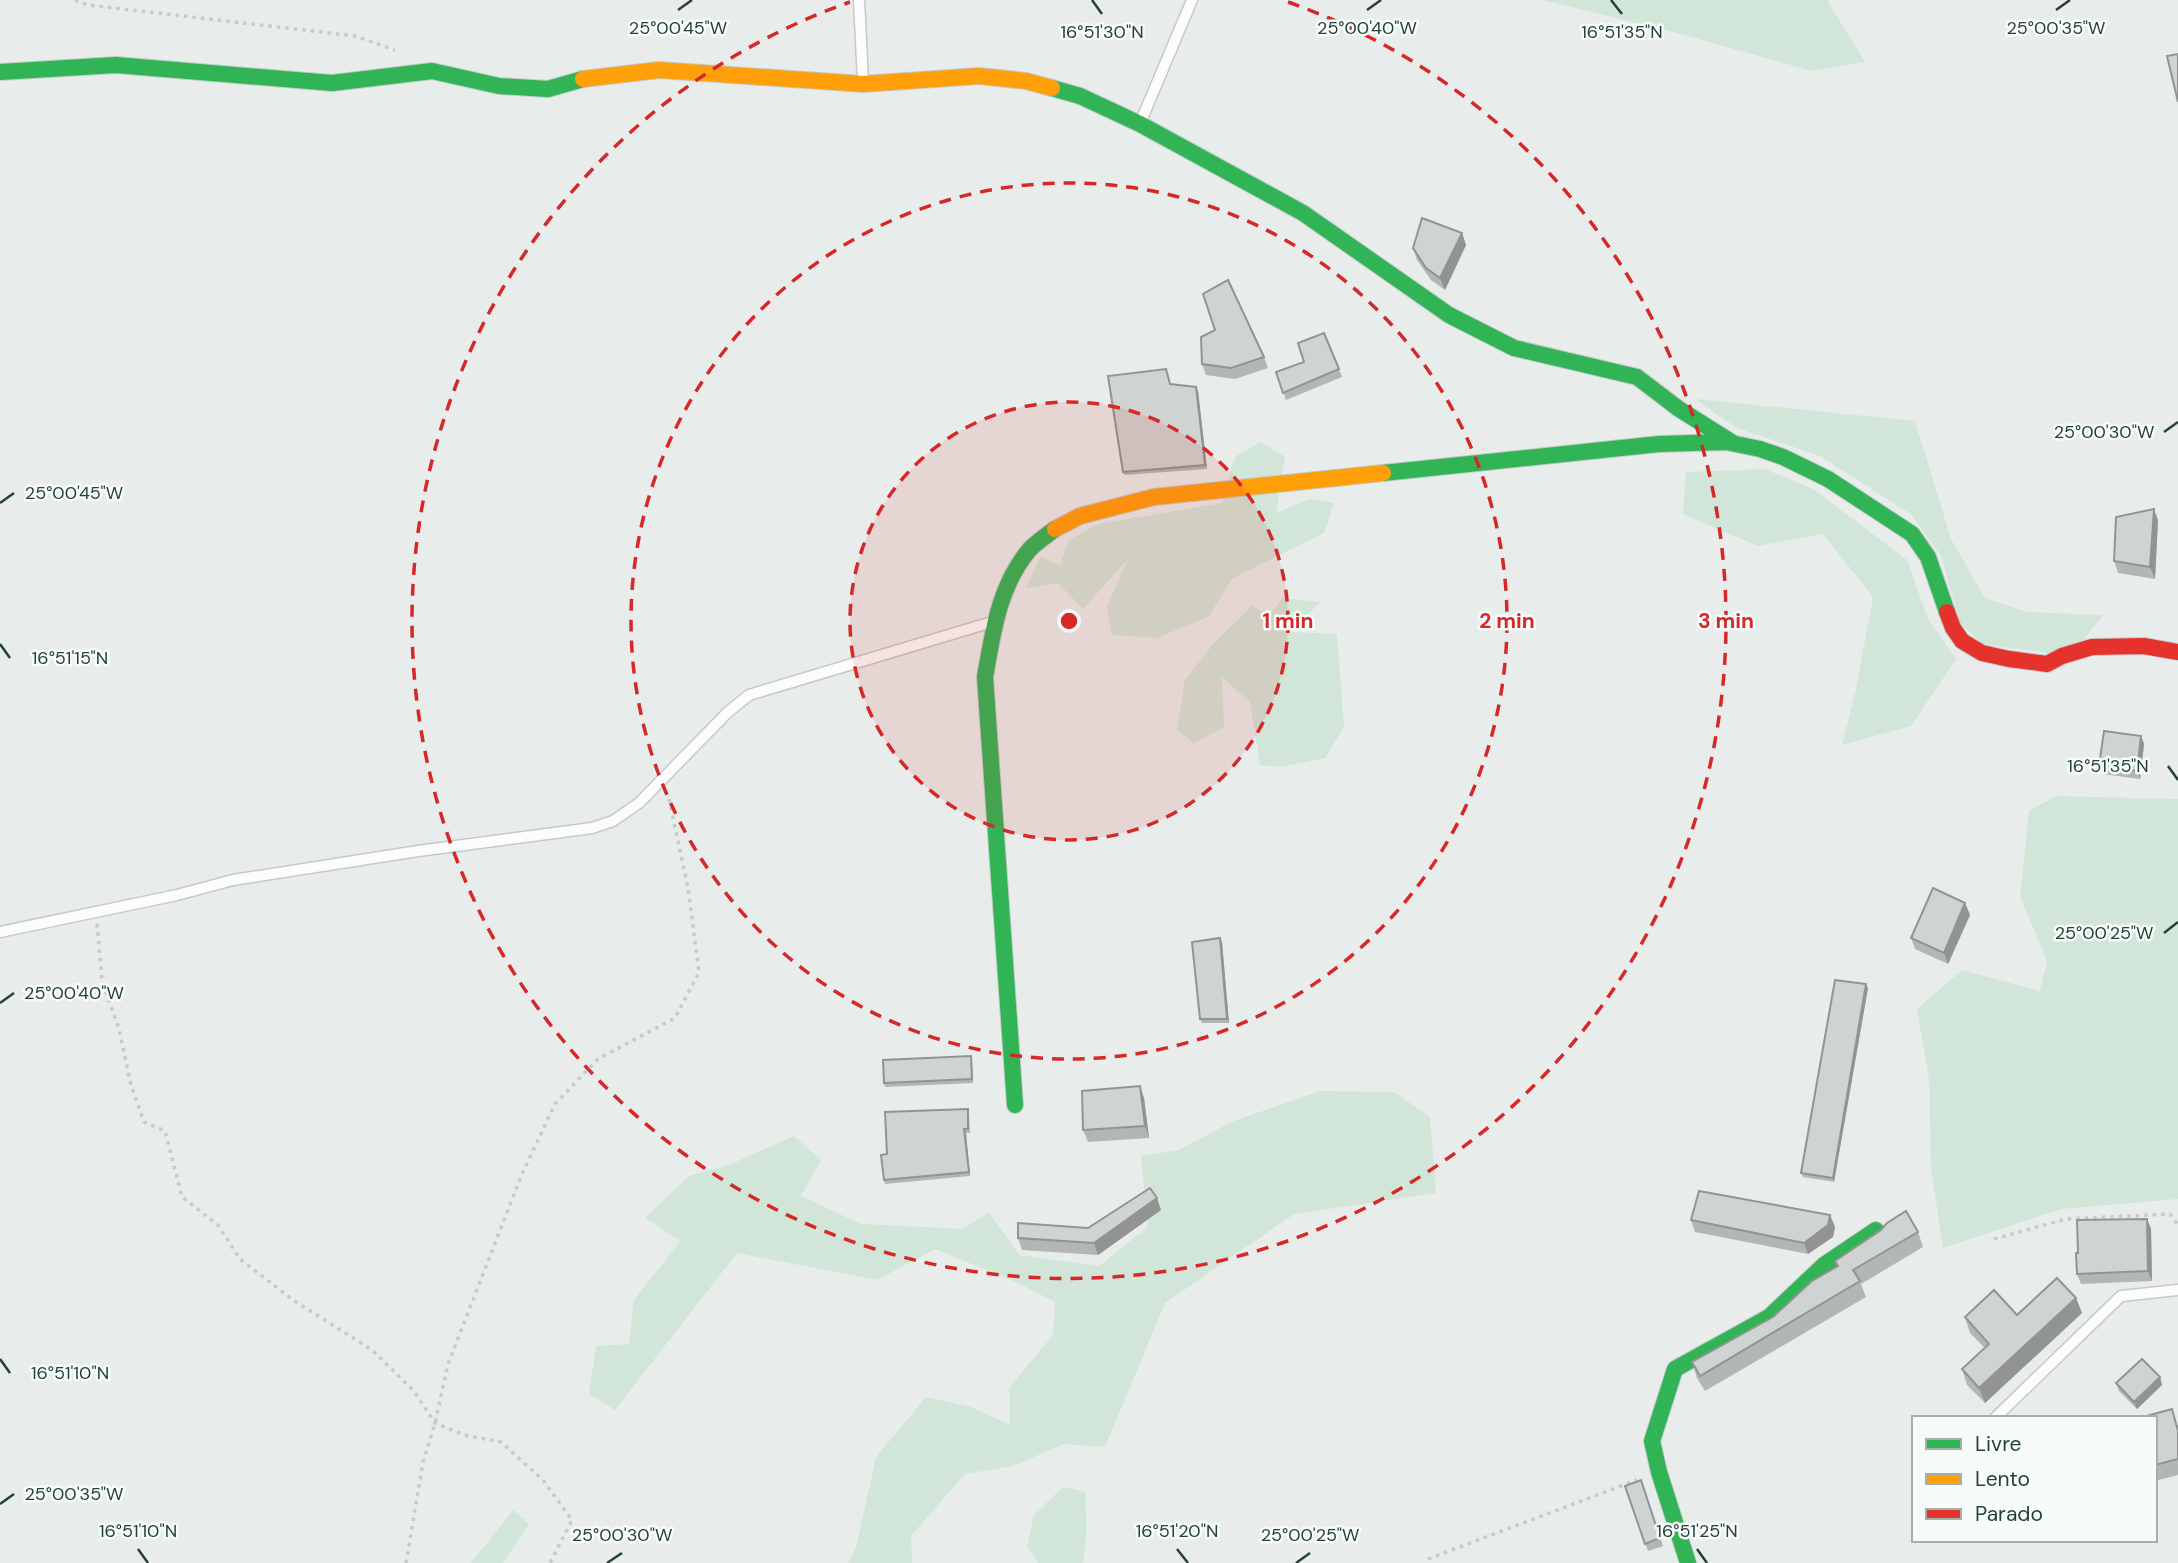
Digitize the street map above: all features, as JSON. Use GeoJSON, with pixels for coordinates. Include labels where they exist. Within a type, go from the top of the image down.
{"type":"FeatureCollection","features":[{"type":"Feature","properties":{"kind":"street"},"geometry":{"type":"LineString","coordinates":[[0,72],[116,65],[332,83],[432,71],[499,86],[548,89],[582,79],[659,70],[863,84],[979,76],[1027,81],[1080,96],[1140,124],[1303,213],[1449,315],[1514,348],[1637,377],[1679,409],[1733,443]]}},
{"type":"Feature","properties":{"kind":"street"},"geometry":{"type":"LineString","coordinates":[[1016,1105],[985,677],[995,622],[1006,586],[1030,549],[1056,528],[1080,516],[1154,497],[1658,444],[1733,443],[1776,454],[1814,470],[1912,534],[1928,557],[1953,628],[1962,640],[1982,653],[2047,664],[2078,650],[2104,646],[2144,646],[2178,652]]}},
{"type":"Feature","properties":{"kind":"street"},"geometry":{"type":"LineString","coordinates":[[1688,1563],[1652,1441],[1675,1369],[1769,1317],[1824,1265],[1876,1230]]}},
{"type":"Feature","properties":{"kind":"lane"},"geometry":{"type":"LineString","coordinates":[[859,0],[863,84]]}},
{"type":"Feature","properties":{"kind":"lane"},"geometry":{"type":"LineString","coordinates":[[1140,124],[1192,0]]}},
{"type":"Feature","properties":{"kind":"lane"},"geometry":{"type":"LineString","coordinates":[[0,932],[177,895],[233,880],[592,828],[613,821],[639,803],[728,712],[749,695],[995,622]]}},
{"type":"Feature","properties":{"kind":"lane"},"geometry":{"type":"LineString","coordinates":[[1997,1416],[2121,1296],[2178,1290]]}},
{"type":"Feature","properties":{"kind":"path"},"geometry":{"type":"LineString","coordinates":[[75,0],[88,5],[355,37],[395,50]]}},
{"type":"Feature","properties":{"kind":"path"},"geometry":{"type":"LineString","coordinates":[[406,1563],[423,1462],[448,1364],[522,1174],[555,1104],[598,1059],[675,1018],[699,972],[688,888],[665,779]]}},
{"type":"Feature","properties":{"kind":"path"},"geometry":{"type":"LineString","coordinates":[[96,912],[102,981],[119,1029],[131,1085],[144,1122],[165,1131],[182,1197],[218,1225],[240,1259],[293,1300],[372,1350],[413,1390],[435,1423],[464,1435],[501,1442],[543,1479],[572,1520],[550,1563]]}},
{"type":"Feature","properties":{"kind":"path"},"geometry":{"type":"LineString","coordinates":[[1994,1239],[2066,1219],[2170,1214],[2178,1225]]}},
{"type":"Feature","properties":{"kind":"path"},"geometry":{"type":"LineString","coordinates":[[1428,1559],[1659,1472]]}},
{"type":"Feature","properties":{"kind":"green space"},"geometry":{"type":"Polygon","coordinates":[[[1543,0],[1827,0],[1865,62],[1812,71],[1677,33],[1543,0]]]}},
{"type":"Feature","properties":{"kind":"green space"},"geometry":{"type":"Polygon","coordinates":[[[1695,399],[1915,421],[1951,539],[1985,598],[2027,612],[2103,615],[2083,641],[2048,653],[1983,644],[1960,623],[1941,556],[1912,515],[1820,456],[1737,428],[1695,399]]]}},
{"type":"Feature","properties":{"kind":"green space"},"geometry":{"type":"Polygon","coordinates":[[[1261,442],[1285,457],[1276,513],[1309,499],[1334,503],[1324,533],[1233,578],[1208,617],[1157,638],[1112,635],[1107,607],[1128,559],[1083,609],[1058,583],[1026,588],[1040,557],[1060,565],[1069,540],[1098,524],[1222,503],[1236,456],[1261,442]]]}},
{"type":"Feature","properties":{"kind":"green space"},"geometry":{"type":"Polygon","coordinates":[[[1765,469],[1813,489],[1907,560],[1928,619],[1956,659],[1911,726],[1842,745],[1856,689],[1873,597],[1823,534],[1758,546],[1683,514],[1686,472],[1765,469]]]}},
{"type":"Feature","properties":{"kind":"green space"},"geometry":{"type":"Polygon","coordinates":[[[1283,598],[1320,602],[1291,632],[1337,634],[1344,727],[1325,758],[1280,767],[1260,765],[1250,702],[1222,677],[1224,727],[1194,743],[1177,730],[1185,680],[1214,643],[1252,606],[1269,615],[1283,598]]]}},
{"type":"Feature","properties":{"kind":"green space"},"geometry":{"type":"Polygon","coordinates":[[[2056,796],[2178,799],[2178,1199],[2061,1209],[1943,1248],[1931,1169],[1929,1079],[1917,1009],[1962,970],[2040,991],[2047,961],[2020,896],[2029,811],[2056,796]]]}},
{"type":"Feature","properties":{"kind":"green space"},"geometry":{"type":"Polygon","coordinates":[[[1320,1091],[1394,1092],[1430,1117],[1436,1193],[1294,1214],[1165,1303],[1105,1447],[1064,1444],[1013,1466],[965,1474],[911,1536],[912,1563],[848,1563],[856,1548],[876,1457],[926,1397],[971,1407],[1010,1425],[1009,1388],[1053,1335],[1055,1302],[1016,1282],[935,1249],[877,1280],[737,1253],[615,1410],[589,1394],[596,1346],[629,1344],[634,1300],[680,1241],[645,1218],[689,1176],[731,1164],[794,1136],[821,1160],[801,1196],[861,1224],[963,1229],[989,1212],[1019,1255],[1099,1266],[1148,1227],[1141,1156],[1179,1150],[1231,1122],[1320,1091]]]}},
{"type":"Feature","properties":{"kind":"green space"},"geometry":{"type":"Polygon","coordinates":[[[1063,1487],[1085,1492],[1087,1529],[1083,1563],[1038,1563],[1027,1547],[1034,1515],[1063,1487]]]}},
{"type":"Feature","properties":{"kind":"green space"},"geometry":{"type":"Polygon","coordinates":[[[513,1510],[529,1524],[503,1563],[471,1563],[513,1510]]]}},
{"type":"Feature","properties":{"kind":"building"},"geometry":{"type":"Polygon","coordinates":[[[2178,54],[2178,102],[2167,56],[2178,54]]]}},
{"type":"Feature","properties":{"kind":"building"},"geometry":{"type":"Polygon","coordinates":[[[1422,218],[1462,233],[1440,278],[1426,268],[1413,248],[1422,218]]]}},
{"type":"Feature","properties":{"kind":"building"},"geometry":{"type":"Polygon","coordinates":[[[1228,280],[1264,357],[1231,368],[1202,364],[1201,337],[1215,330],[1203,294],[1228,280]]]}},
{"type":"Feature","properties":{"kind":"building"},"geometry":{"type":"Polygon","coordinates":[[[1324,333],[1339,369],[1283,393],[1276,372],[1304,362],[1298,343],[1324,333]]]}},
{"type":"Feature","properties":{"kind":"building"},"geometry":{"type":"Polygon","coordinates":[[[1166,369],[1170,384],[1196,387],[1205,465],[1123,472],[1108,376],[1166,369]]]}},
{"type":"Feature","properties":{"kind":"building"},"geometry":{"type":"Polygon","coordinates":[[[2154,509],[2150,567],[2114,561],[2116,517],[2154,509]]]}},
{"type":"Feature","properties":{"kind":"building"},"geometry":{"type":"Polygon","coordinates":[[[2104,731],[2141,736],[2137,771],[2099,766],[2104,731]]]}},
{"type":"Feature","properties":{"kind":"building"},"geometry":{"type":"Polygon","coordinates":[[[1933,888],[1965,903],[1944,953],[1911,938],[1933,888]]]}},
{"type":"Feature","properties":{"kind":"building"},"geometry":{"type":"Polygon","coordinates":[[[1220,938],[1227,1019],[1200,1019],[1192,942],[1220,938]]]}},
{"type":"Feature","properties":{"kind":"building"},"geometry":{"type":"Polygon","coordinates":[[[1835,980],[1866,984],[1833,1178],[1801,1173],[1835,980]]]}},
{"type":"Feature","properties":{"kind":"building"},"geometry":{"type":"Polygon","coordinates":[[[971,1056],[972,1079],[884,1083],[883,1060],[971,1056]]]}},
{"type":"Feature","properties":{"kind":"building"},"geometry":{"type":"Polygon","coordinates":[[[1140,1086],[1145,1126],[1083,1130],[1082,1091],[1140,1086]]]}},
{"type":"Feature","properties":{"kind":"building"},"geometry":{"type":"Polygon","coordinates":[[[968,1109],[968,1129],[964,1129],[969,1172],[884,1180],[881,1155],[887,1154],[885,1112],[968,1109]]]}},
{"type":"Feature","properties":{"kind":"building"},"geometry":{"type":"Polygon","coordinates":[[[1150,1188],[1157,1198],[1094,1243],[1018,1238],[1018,1223],[1088,1228],[1150,1188]]]}},
{"type":"Feature","properties":{"kind":"building"},"geometry":{"type":"Polygon","coordinates":[[[1699,1191],[1830,1215],[1828,1225],[1804,1243],[1691,1220],[1699,1191]]]}},
{"type":"Feature","properties":{"kind":"building"},"geometry":{"type":"Polygon","coordinates":[[[1906,1211],[1918,1232],[1853,1270],[1860,1281],[1700,1376],[1692,1362],[1773,1317],[1812,1281],[1838,1266],[1835,1261],[1906,1211]]]}},
{"type":"Feature","properties":{"kind":"building"},"geometry":{"type":"Polygon","coordinates":[[[2147,1219],[2148,1271],[2077,1274],[2077,1220],[2147,1219]]]}},
{"type":"Feature","properties":{"kind":"building"},"geometry":{"type":"Polygon","coordinates":[[[2057,1278],[2076,1298],[1979,1388],[1962,1369],[1989,1344],[1965,1317],[1994,1290],[2017,1315],[2057,1278]]]}},
{"type":"Feature","properties":{"kind":"building"},"geometry":{"type":"Polygon","coordinates":[[[2142,1359],[2160,1377],[2134,1402],[2116,1383],[2142,1359]]]}},
{"type":"Feature","properties":{"kind":"building"},"geometry":{"type":"Polygon","coordinates":[[[2172,1409],[2178,1431],[2178,1459],[2157,1464],[2157,1416],[2146,1416],[2172,1409]]]}},
{"type":"Feature","properties":{"kind":"building"},"geometry":{"type":"Polygon","coordinates":[[[1641,1480],[1660,1538],[1645,1544],[1625,1486],[1641,1480]]]}},
{"type":"Feature","properties":{"kind":"traffic: fast"},"geometry":{"type":"LineString","coordinates":[[0,72],[116,65],[332,83],[432,71],[499,86],[548,89],[583,79]]}},
{"type":"Feature","properties":{"kind":"traffic: fast"},"geometry":{"type":"LineString","coordinates":[[1052,88],[1080,96],[1140,124],[1303,213],[1449,315],[1514,348],[1637,377],[1679,409],[1733,443]]}},
{"type":"Feature","properties":{"kind":"traffic: fast"},"geometry":{"type":"LineString","coordinates":[[1383,473],[1659,444],[1726,442],[1760,449],[1828,479],[1912,534],[1928,557],[1947,612]]}},
{"type":"Feature","properties":{"kind":"traffic: fast"},"geometry":{"type":"LineString","coordinates":[[1015,1105],[985,677],[999,610],[1011,578],[1030,549],[1055,529]]}},
{"type":"Feature","properties":{"kind":"traffic: fast"},"geometry":{"type":"LineString","coordinates":[[1688,1563],[1652,1441],[1675,1369],[1769,1317],[1824,1265],[1876,1230]]}},
{"type":"Feature","properties":{"kind":"traffic: slow"},"geometry":{"type":"LineString","coordinates":[[583,79],[659,70],[863,84],[979,76],[1026,81],[1052,88]]}},
{"type":"Feature","properties":{"kind":"traffic: slow"},"geometry":{"type":"LineString","coordinates":[[1055,529],[1080,516],[1154,497],[1383,473]]}},
{"type":"Feature","properties":{"kind":"traffic: jam"},"geometry":{"type":"LineString","coordinates":[[1947,612],[1962,641],[1982,653],[2009,659],[2047,664],[2062,656],[2092,647],[2144,646],[2178,652]]}}]}
